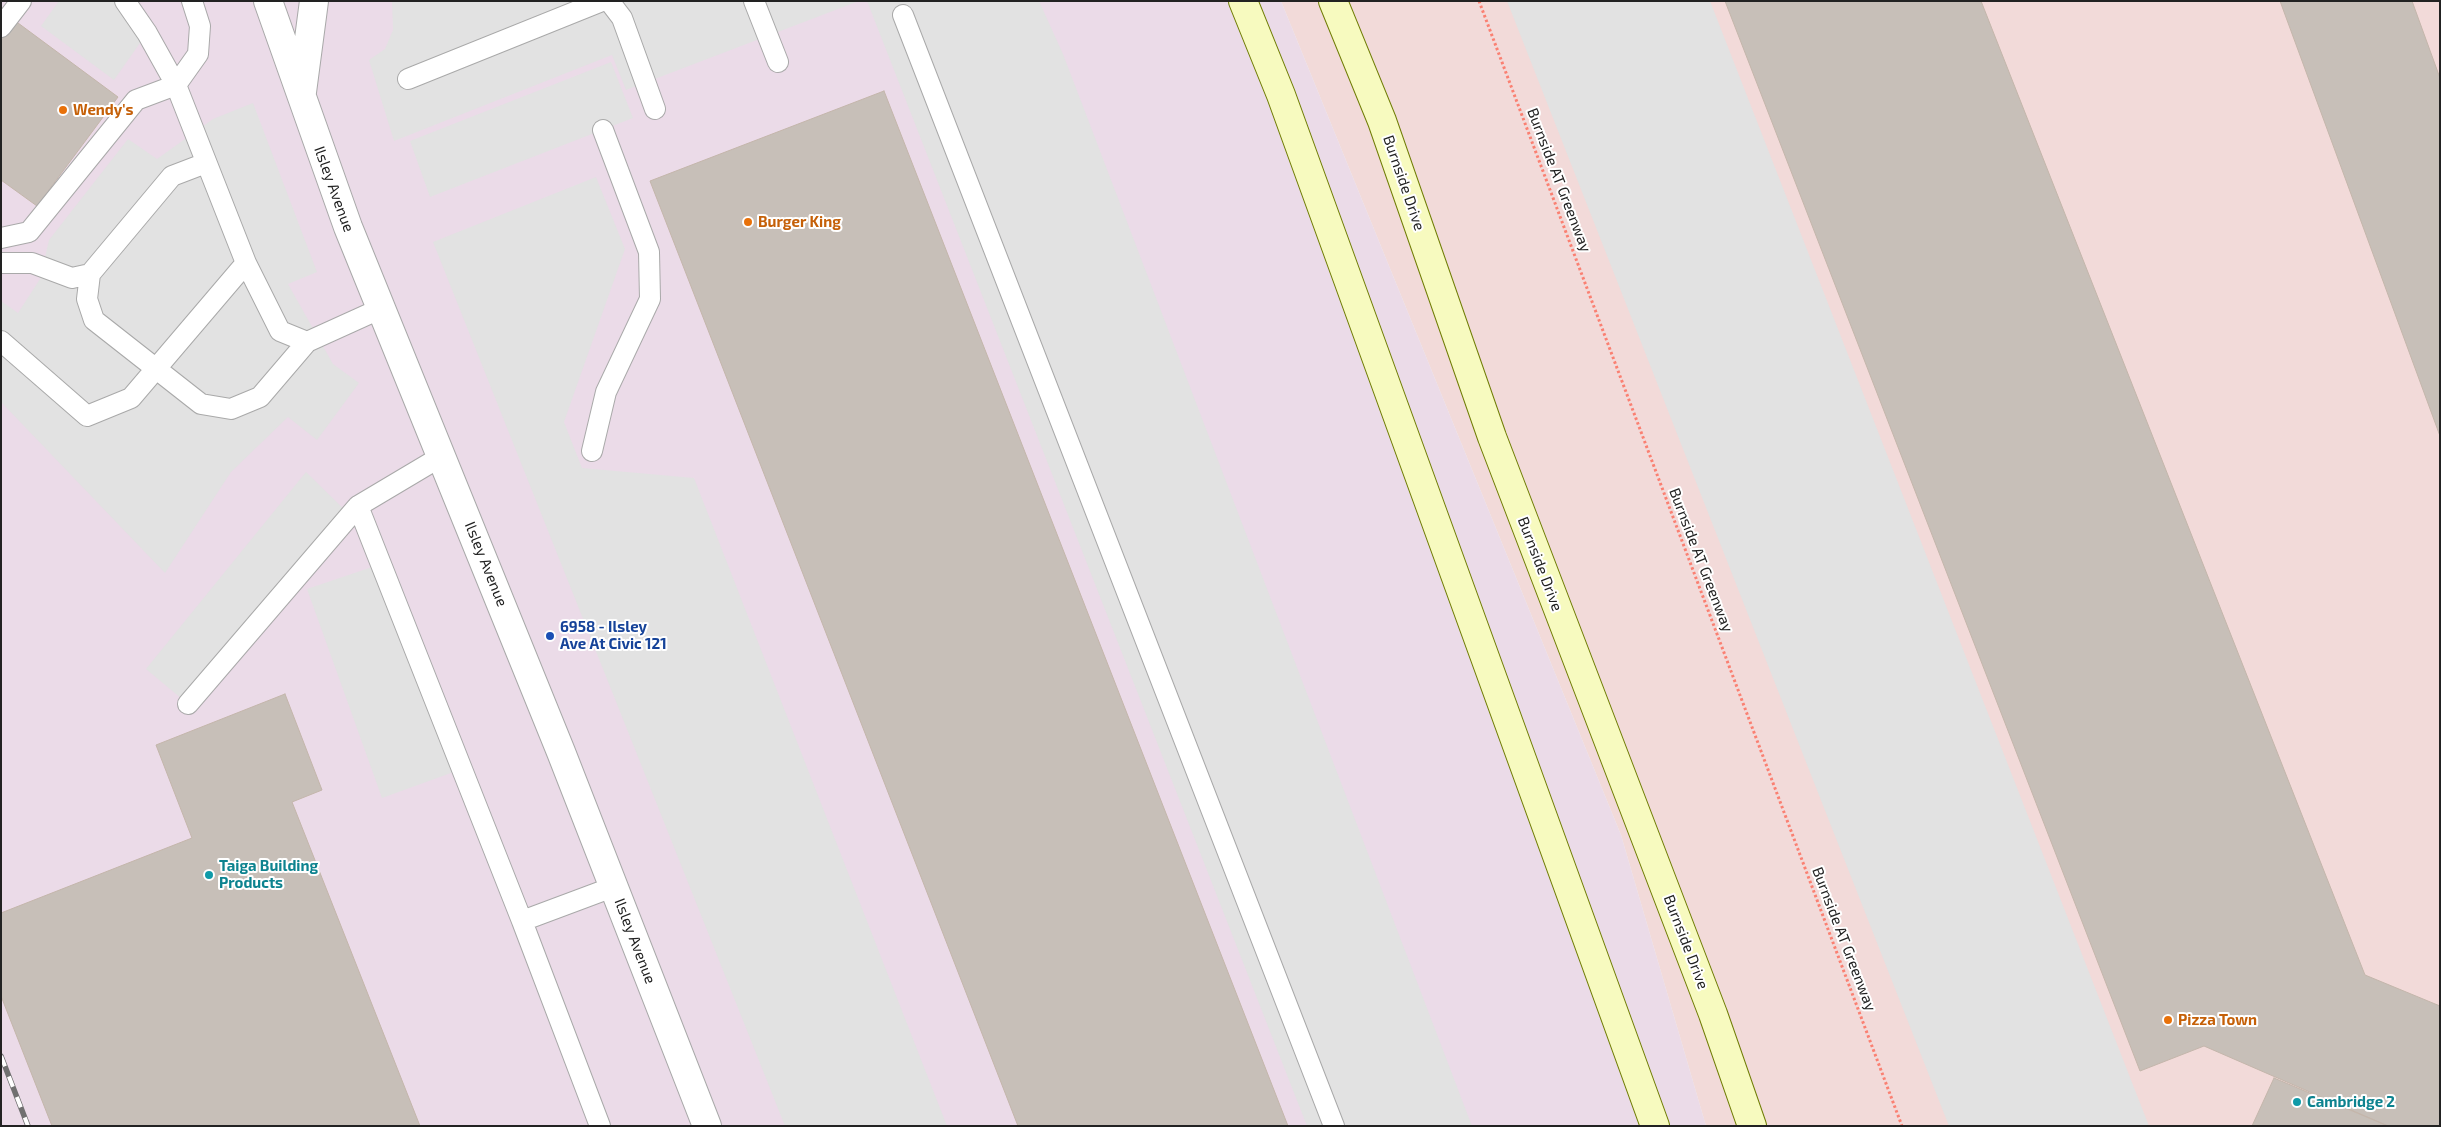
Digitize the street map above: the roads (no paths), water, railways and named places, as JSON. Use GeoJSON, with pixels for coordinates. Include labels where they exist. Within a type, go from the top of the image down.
{"type":"FeatureCollection","features":[{"type":"Feature","properties":{"kind":"main road"},"geometry":{"type":"LineString","coordinates":[[1243,1],[1281,95],[1655,1126]]}},
{"type":"Feature","properties":{"kind":"main road","name":"Burnside Drive"},"geometry":{"type":"LineString","coordinates":[[1333,1],[1382,121],[1492,437],[1714,1014],[1752,1126]]}},
{"type":"Feature","properties":{"kind":"street","name":"Ilsley Avenue"},"geometry":{"type":"LineString","coordinates":[[268,1],[348,228],[442,456],[707,1126]]}},
{"type":"Feature","properties":{"kind":"street"},"geometry":{"type":"LineString","coordinates":[[301,98],[314,1]]}},
{"type":"Feature","properties":{"kind":"lane"},"geometry":{"type":"LineString","coordinates":[[1,27],[20,1]]}},
{"type":"Feature","properties":{"kind":"lane"},"geometry":{"type":"LineString","coordinates":[[125,1],[147,33],[176,85],[246,263],[280,331],[307,342]]}},
{"type":"Feature","properties":{"kind":"lane"},"geometry":{"type":"LineString","coordinates":[[1,238],[29,232],[136,100],[176,85],[198,54],[200,26],[192,1]]}},
{"type":"Feature","properties":{"kind":"lane"},"geometry":{"type":"LineString","coordinates":[[408,79],[602,1]]}},
{"type":"Feature","properties":{"kind":"lane"},"geometry":{"type":"LineString","coordinates":[[609,1],[622,18],[655,109]]}},
{"type":"Feature","properties":{"kind":"lane"},"geometry":{"type":"LineString","coordinates":[[754,1],[778,62]]}},
{"type":"Feature","properties":{"kind":"lane"},"geometry":{"type":"LineString","coordinates":[[903,15],[1334,1126]]}},
{"type":"Feature","properties":{"kind":"lane"},"geometry":{"type":"LineString","coordinates":[[592,451],[606,392],[650,298],[649,252],[602,130]]}},
{"type":"Feature","properties":{"kind":"lane"},"geometry":{"type":"LineString","coordinates":[[206,163],[172,176],[90,274],[87,298],[94,320],[201,404],[231,409],[260,397],[307,342],[382,308]]}},
{"type":"Feature","properties":{"kind":"lane"},"geometry":{"type":"LineString","coordinates":[[1,263],[32,263],[72,278],[90,274]]}},
{"type":"Feature","properties":{"kind":"lane"},"geometry":{"type":"LineString","coordinates":[[1,341],[87,416],[132,398],[155,368],[246,263]]}},
{"type":"Feature","properties":{"kind":"lane"},"geometry":{"type":"LineString","coordinates":[[188,704],[358,506],[442,456]]}},
{"type":"Feature","properties":{"kind":"lane"},"geometry":{"type":"LineString","coordinates":[[358,506],[522,921],[600,1126]]}},
{"type":"Feature","properties":{"kind":"lane"},"geometry":{"type":"LineString","coordinates":[[522,921],[613,886]]}},
{"type":"Feature","properties":{"kind":"railway"},"geometry":{"type":"LineString","coordinates":[[1,1056],[28,1126]]}},
{"type":"Feature","properties":{"kind":"place","name":"Wendy's"},"geometry":{"type":"Point","coordinates":[63,110]}},
{"type":"Feature","properties":{"kind":"place","name":"Burger King"},"geometry":{"type":"Point","coordinates":[748,222]}},
{"type":"Feature","properties":{"kind":"place","name":"6958 - Ilsley Ave At Civic 121"},"geometry":{"type":"Point","coordinates":[550,636]}},
{"type":"Feature","properties":{"kind":"place","name":"Taiga Building Products"},"geometry":{"type":"Point","coordinates":[209,875]}},
{"type":"Feature","properties":{"kind":"place","name":"Pizza Town"},"geometry":{"type":"Point","coordinates":[2168,1020]}},
{"type":"Feature","properties":{"kind":"place","name":"Cambridge 2"},"geometry":{"type":"Point","coordinates":[2297,1102]}}]}
